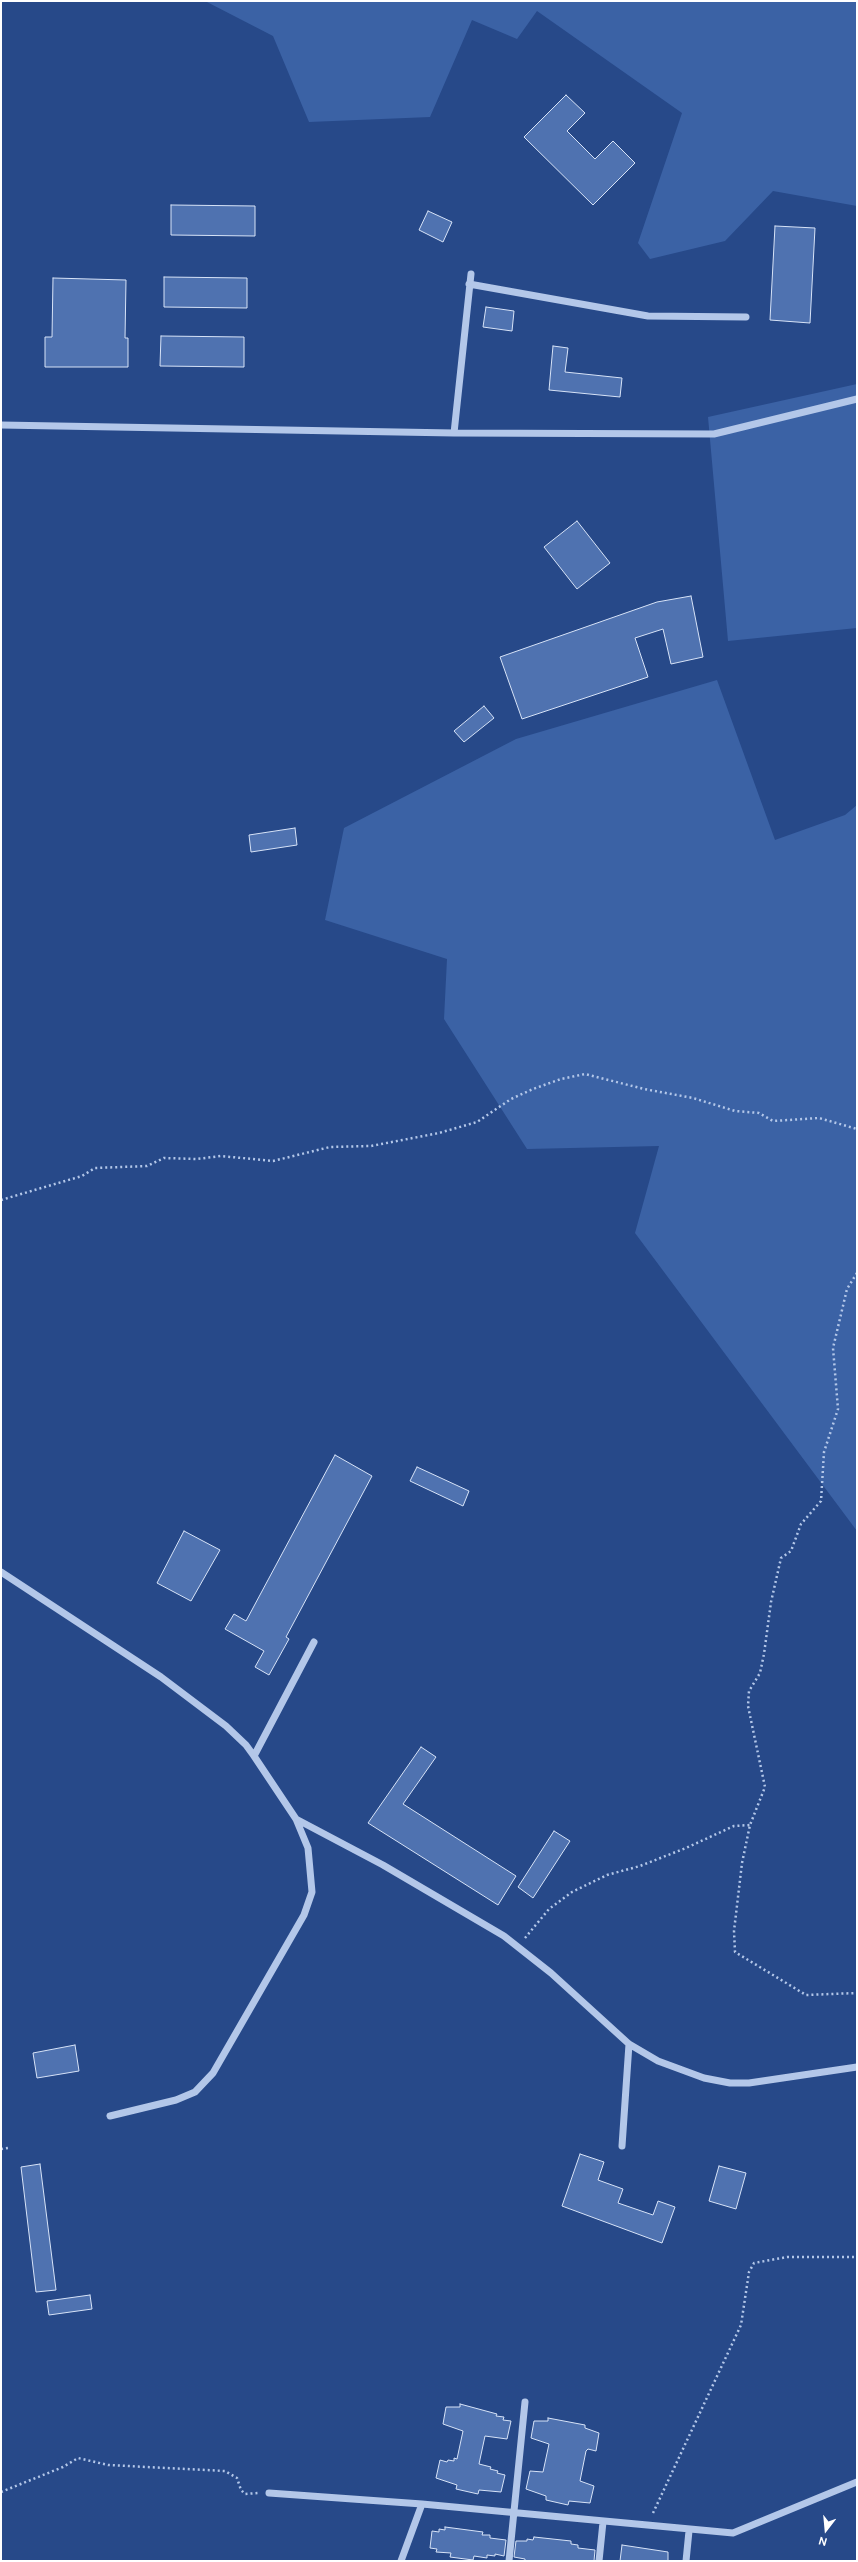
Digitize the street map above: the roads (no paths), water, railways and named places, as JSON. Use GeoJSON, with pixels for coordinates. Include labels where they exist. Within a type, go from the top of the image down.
{"type":"FeatureCollection","features":[{"type":"Feature","properties":{"kind":"street"},"geometry":{"type":"LineString","coordinates":[[454,433],[471,274]]}},
{"type":"Feature","properties":{"kind":"street"},"geometry":{"type":"LineString","coordinates":[[470,284],[648,316],[746,317]]}},
{"type":"Feature","properties":{"kind":"street"},"geometry":{"type":"LineString","coordinates":[[1,425],[454,433],[714,434],[857,399]]}},
{"type":"Feature","properties":{"kind":"street"},"geometry":{"type":"LineString","coordinates":[[1,1572],[161,1677],[226,1726],[246,1745],[254,1756],[296,1820],[308,1848],[312,1892],[304,1915],[213,2073],[194,2092],[176,2100],[110,2116]]}},
{"type":"Feature","properties":{"kind":"street"},"geometry":{"type":"LineString","coordinates":[[254,1756],[314,1642]]}},
{"type":"Feature","properties":{"kind":"street"},"geometry":{"type":"LineString","coordinates":[[296,1820],[383,1865],[504,1936],[551,1973],[629,2044],[658,2061],[688,2073],[730,2083],[765,2081],[857,2067]]}},
{"type":"Feature","properties":{"kind":"street"},"geometry":{"type":"LineString","coordinates":[[622,2146],[629,2044]]}},
{"type":"Feature","properties":{"kind":"street"},"geometry":{"type":"LineString","coordinates":[[509,2561],[525,2402]]}},
{"type":"Feature","properties":{"kind":"street"},"geometry":{"type":"LineString","coordinates":[[269,2493],[422,2504],[689,2531],[733,2533],[857,2482]]}},
{"type":"Feature","properties":{"kind":"street"},"geometry":{"type":"LineString","coordinates":[[401,2561],[422,2504]]}},
{"type":"Feature","properties":{"kind":"street"},"geometry":{"type":"LineString","coordinates":[[599,2561],[603,2522]]}},
{"type":"Feature","properties":{"kind":"street"},"geometry":{"type":"LineString","coordinates":[[686,2561],[689,2531]]}}]}
